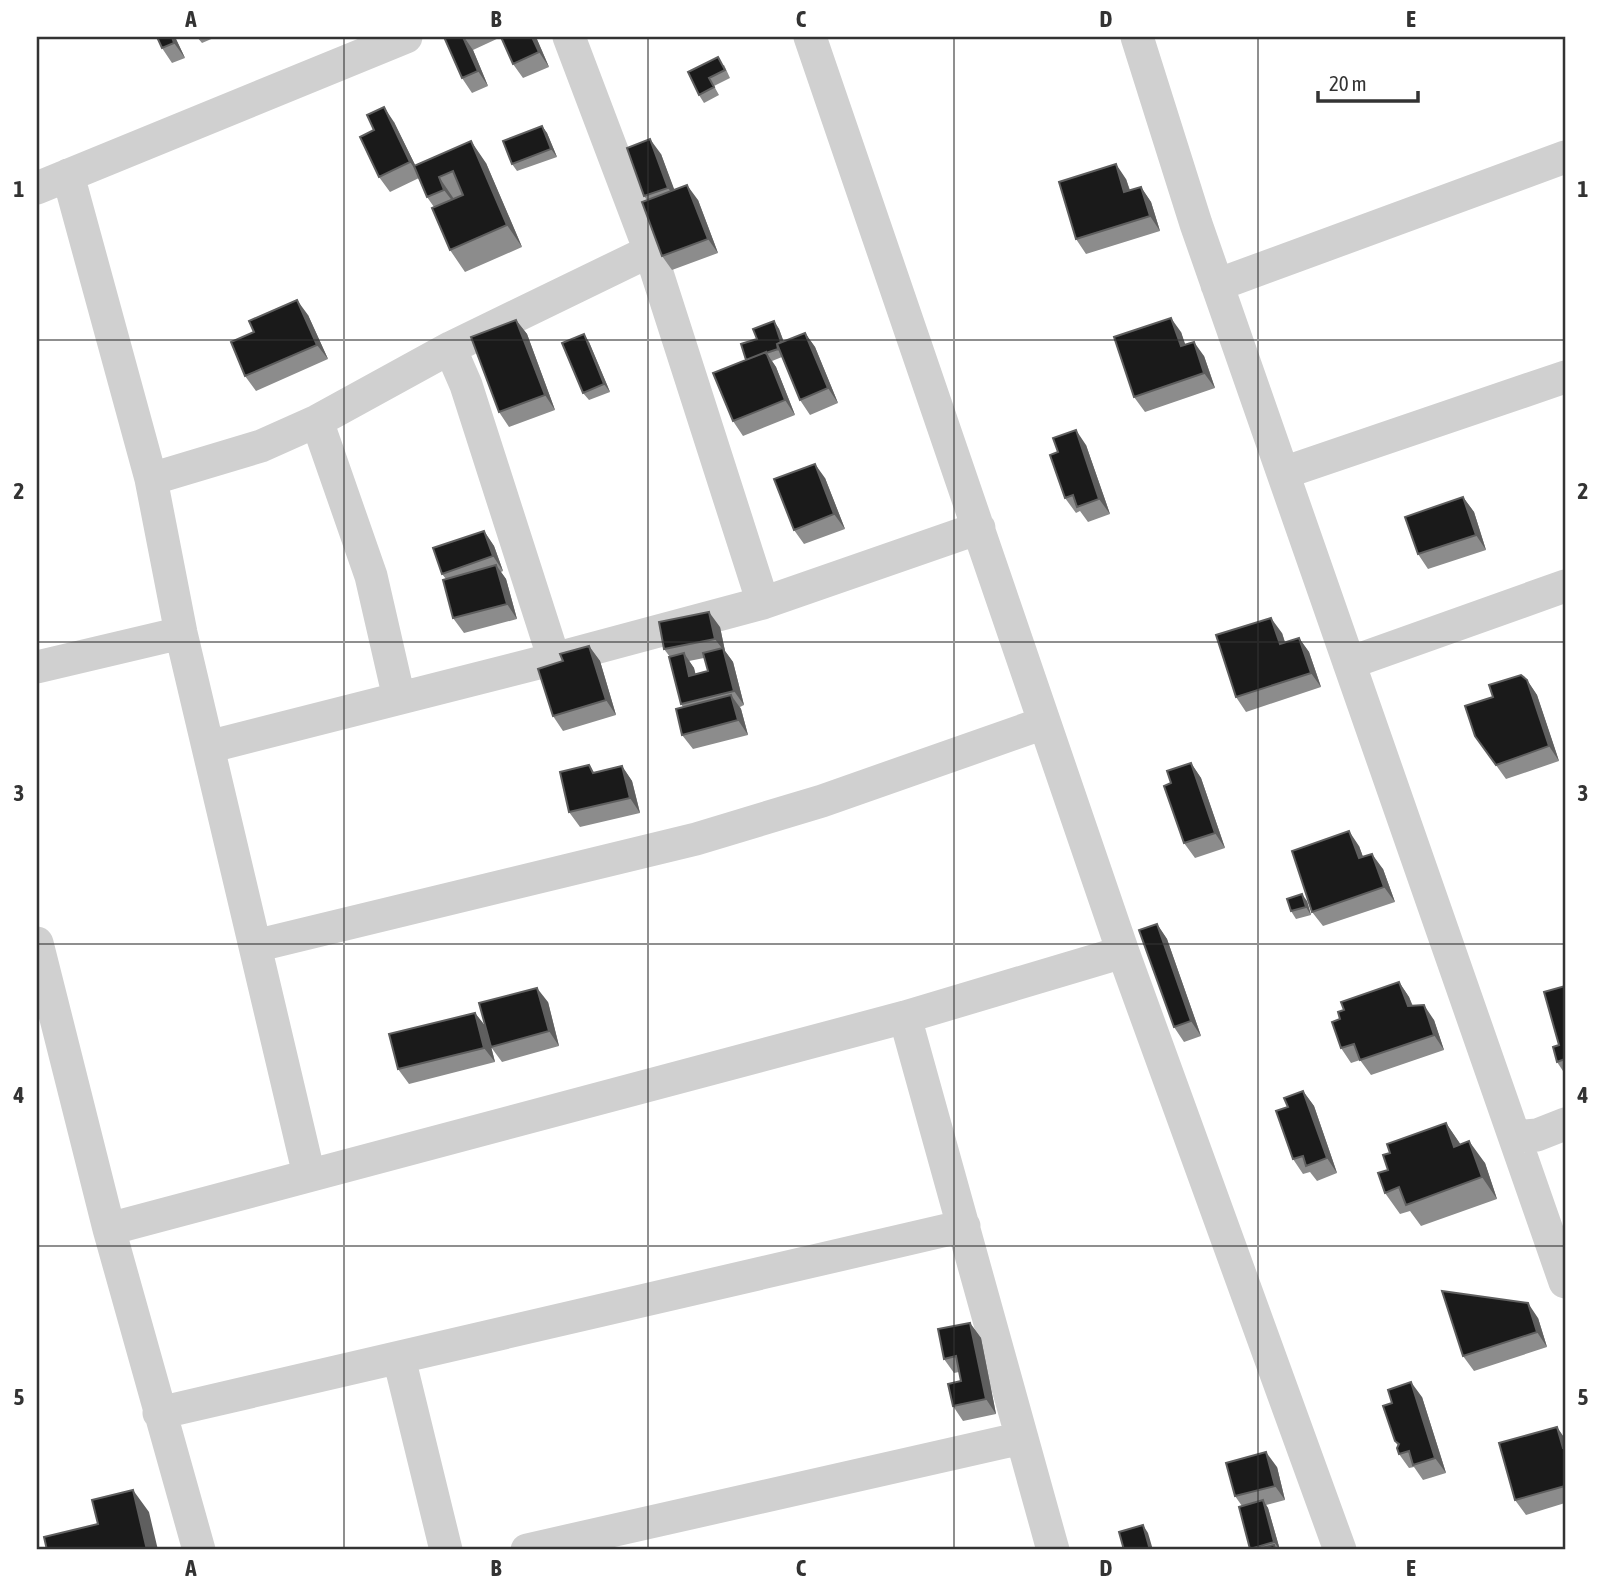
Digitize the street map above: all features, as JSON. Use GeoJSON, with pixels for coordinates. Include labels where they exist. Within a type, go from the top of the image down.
{"type":"FeatureCollection","features":[{"type":"Feature","properties":{"kind":"street"},"geometry":{"type":"LineString","coordinates":[[37,188],[406,37]]}},
{"type":"Feature","properties":{"kind":"street"},"geometry":{"type":"LineString","coordinates":[[569,37],[650,251],[762,603]]}},
{"type":"Feature","properties":{"kind":"street"},"geometry":{"type":"LineString","coordinates":[[810,37],[1123,952],[1340,1550]]}},
{"type":"Feature","properties":{"kind":"street"},"geometry":{"type":"LineString","coordinates":[[1137,37],[1217,285],[1565,1282]]}},
{"type":"Feature","properties":{"kind":"street"},"geometry":{"type":"LineString","coordinates":[[1217,285],[1565,158]]}},
{"type":"Feature","properties":{"kind":"street"},"geometry":{"type":"LineString","coordinates":[[68,175],[151,479],[181,634],[309,1175]]}},
{"type":"Feature","properties":{"kind":"street"},"geometry":{"type":"LineString","coordinates":[[151,479],[261,446],[317,421],[450,348],[650,251]]}},
{"type":"Feature","properties":{"kind":"street"},"geometry":{"type":"LineString","coordinates":[[450,348],[466,386],[554,659]]}},
{"type":"Feature","properties":{"kind":"street"},"geometry":{"type":"LineString","coordinates":[[1283,473],[1565,377]]}},
{"type":"Feature","properties":{"kind":"street"},"geometry":{"type":"LineString","coordinates":[[317,421],[371,576],[399,698]]}},
{"type":"Feature","properties":{"kind":"street"},"geometry":{"type":"LineString","coordinates":[[208,747],[762,603],[979,527]]}},
{"type":"Feature","properties":{"kind":"street"},"geometry":{"type":"LineString","coordinates":[[1349,663],[1565,586]]}},
{"type":"Feature","properties":{"kind":"street"},"geometry":{"type":"LineString","coordinates":[[37,667],[181,634]]}},
{"type":"Feature","properties":{"kind":"street"},"geometry":{"type":"LineString","coordinates":[[255,946],[696,839],[822,801],[1044,723]]}},
{"type":"Feature","properties":{"kind":"street"},"geometry":{"type":"LineString","coordinates":[[37,943],[47,1031],[109,1229],[200,1550]]}},
{"type":"Feature","properties":{"kind":"street"},"geometry":{"type":"LineString","coordinates":[[109,1229],[905,1017],[1123,952]]}},
{"type":"Feature","properties":{"kind":"street"},"geometry":{"type":"LineString","coordinates":[[905,1017],[1053,1550]]}},
{"type":"Feature","properties":{"kind":"street"},"geometry":{"type":"LineString","coordinates":[[1515,1138],[1537,1135],[1565,1124]]}},
{"type":"Feature","properties":{"kind":"street"},"geometry":{"type":"LineString","coordinates":[[159,1413],[964,1226]]}},
{"type":"Feature","properties":{"kind":"street"},"geometry":{"type":"LineString","coordinates":[[398,1358],[446,1550]]}},
{"type":"Feature","properties":{"kind":"street"},"geometry":{"type":"LineString","coordinates":[[527,1550],[1022,1438]]}},
{"type":"Feature","properties":{"kind":"building"},"geometry":{"type":"Polygon","coordinates":[[[157,37],[172,37],[174,43],[162,48],[157,37]]]}},
{"type":"Feature","properties":{"kind":"building"},"geometry":{"type":"Polygon","coordinates":[[[444,37],[463,37],[478,71],[462,78],[444,37]]]}},
{"type":"Feature","properties":{"kind":"building"},"geometry":{"type":"Polygon","coordinates":[[[501,37],[532,37],[539,52],[513,64],[501,37]]]}},
{"type":"Feature","properties":{"kind":"building"},"geometry":{"type":"Polygon","coordinates":[[[718,57],[725,70],[709,78],[714,87],[699,95],[688,72],[718,57]]]}},
{"type":"Feature","properties":{"kind":"building"},"geometry":{"type":"Polygon","coordinates":[[[384,107],[410,162],[379,177],[360,137],[374,130],[367,115],[384,107]]]}},
{"type":"Feature","properties":{"kind":"building"},"geometry":{"type":"Polygon","coordinates":[[[542,126],[551,149],[512,164],[503,141],[542,126]]]}},
{"type":"Feature","properties":{"kind":"building"},"geometry":{"type":"Polygon","coordinates":[[[650,139],[668,188],[644,196],[627,148],[650,139]]]}},
{"type":"Feature","properties":{"kind":"building"},"geometry":{"type":"Polygon","coordinates":[[[471,141],[507,225],[450,250],[432,208],[463,195],[453,171],[439,177],[444,190],[427,197],[414,166],[471,141]]]}},
{"type":"Feature","properties":{"kind":"building"},"geometry":{"type":"Polygon","coordinates":[[[1116,164],[1124,192],[1141,187],[1150,216],[1076,239],[1059,182],[1116,164]]]}},
{"type":"Feature","properties":{"kind":"building"},"geometry":{"type":"Polygon","coordinates":[[[687,185],[708,239],[662,256],[642,202],[687,185]]]}},
{"type":"Feature","properties":{"kind":"building"},"geometry":{"type":"Polygon","coordinates":[[[297,300],[317,345],[245,376],[231,342],[254,332],[249,321],[297,300]]]}},
{"type":"Feature","properties":{"kind":"building"},"geometry":{"type":"Polygon","coordinates":[[[1171,318],[1181,346],[1194,342],[1204,373],[1134,397],[1114,337],[1171,318]]]}},
{"type":"Feature","properties":{"kind":"building"},"geometry":{"type":"Polygon","coordinates":[[[516,320],[545,395],[499,412],[471,337],[516,320]]]}},
{"type":"Feature","properties":{"kind":"building"},"geometry":{"type":"Polygon","coordinates":[[[774,321],[781,342],[777,344],[778,349],[746,360],[741,344],[757,339],[753,329],[774,321]]]}},
{"type":"Feature","properties":{"kind":"building"},"geometry":{"type":"Polygon","coordinates":[[[805,333],[828,388],[800,400],[777,344],[805,333]]]}},
{"type":"Feature","properties":{"kind":"building"},"geometry":{"type":"Polygon","coordinates":[[[584,334],[604,384],[583,393],[562,343],[584,334]]]}},
{"type":"Feature","properties":{"kind":"building"},"geometry":{"type":"Polygon","coordinates":[[[766,352],[785,400],[733,421],[713,373],[766,352]]]}},
{"type":"Feature","properties":{"kind":"building"},"geometry":{"type":"Polygon","coordinates":[[[1076,430],[1099,499],[1077,507],[1073,495],[1065,498],[1050,455],[1058,452],[1053,438],[1076,430]]]}},
{"type":"Feature","properties":{"kind":"building"},"geometry":{"type":"Polygon","coordinates":[[[815,464],[834,514],[794,530],[774,479],[815,464]]]}},
{"type":"Feature","properties":{"kind":"building"},"geometry":{"type":"Polygon","coordinates":[[[1463,497],[1476,535],[1418,554],[1405,517],[1463,497]]]}},
{"type":"Feature","properties":{"kind":"building"},"geometry":{"type":"Polygon","coordinates":[[[484,531],[493,556],[442,574],[433,548],[484,531]]]}},
{"type":"Feature","properties":{"kind":"building"},"geometry":{"type":"Polygon","coordinates":[[[496,565],[507,604],[453,618],[443,580],[496,565]]]}},
{"type":"Feature","properties":{"kind":"building"},"geometry":{"type":"Polygon","coordinates":[[[709,612],[715,639],[664,649],[659,622],[709,612]]]}},
{"type":"Feature","properties":{"kind":"building"},"geometry":{"type":"Polygon","coordinates":[[[1271,618],[1280,644],[1299,638],[1311,673],[1236,697],[1216,635],[1271,618]]]}},
{"type":"Feature","properties":{"kind":"building"},"geometry":{"type":"Polygon","coordinates":[[[589,646],[606,700],[553,716],[538,669],[563,661],[560,654],[589,646]]]}},
{"type":"Feature","properties":{"kind":"building"},"geometry":{"type":"Polygon","coordinates":[[[723,648],[734,691],[681,704],[669,657],[684,653],[689,676],[708,671],[703,653],[723,648]]]}},
{"type":"Feature","properties":{"kind":"building"},"geometry":{"type":"Polygon","coordinates":[[[1521,675],[1527,680],[1549,746],[1496,765],[1475,736],[1465,706],[1493,697],[1489,685],[1521,675]]]}},
{"type":"Feature","properties":{"kind":"building"},"geometry":{"type":"Polygon","coordinates":[[[731,695],[738,720],[682,735],[676,709],[731,695]]]}},
{"type":"Feature","properties":{"kind":"building"},"geometry":{"type":"Polygon","coordinates":[[[1191,763],[1215,833],[1184,843],[1164,786],[1171,783],[1167,771],[1191,763]]]}},
{"type":"Feature","properties":{"kind":"building"},"geometry":{"type":"Polygon","coordinates":[[[589,765],[593,773],[622,766],[630,798],[569,812],[560,772],[589,765]]]}},
{"type":"Feature","properties":{"kind":"building"},"geometry":{"type":"Polygon","coordinates":[[[1349,831],[1359,858],[1372,854],[1384,887],[1312,912],[1292,851],[1349,831]]]}},
{"type":"Feature","properties":{"kind":"building"},"geometry":{"type":"Polygon","coordinates":[[[1302,894],[1306,907],[1291,911],[1287,899],[1302,894]]]}},
{"type":"Feature","properties":{"kind":"building"},"geometry":{"type":"Polygon","coordinates":[[[1157,924],[1191,1021],[1174,1027],[1139,930],[1157,924]]]}},
{"type":"Feature","properties":{"kind":"building"},"geometry":{"type":"Polygon","coordinates":[[[1399,982],[1408,1006],[1424,1005],[1434,1035],[1360,1060],[1354,1044],[1341,1048],[1332,1022],[1340,1019],[1338,1012],[1344,1010],[1341,1002],[1399,982]]]}},
{"type":"Feature","properties":{"kind":"building"},"geometry":{"type":"Polygon","coordinates":[[[1565,986],[1565,1059],[1557,1062],[1553,1047],[1559,1045],[1544,992],[1565,986]]]}},
{"type":"Feature","properties":{"kind":"building"},"geometry":{"type":"Polygon","coordinates":[[[537,988],[549,1031],[491,1047],[479,1003],[537,988]]]}},
{"type":"Feature","properties":{"kind":"building"},"geometry":{"type":"Polygon","coordinates":[[[475,1013],[484,1048],[398,1069],[389,1034],[475,1013]]]}},
{"type":"Feature","properties":{"kind":"building"},"geometry":{"type":"Polygon","coordinates":[[[1303,1091],[1327,1158],[1306,1166],[1303,1156],[1293,1159],[1276,1111],[1288,1107],[1284,1098],[1303,1091]]]}},
{"type":"Feature","properties":{"kind":"building"},"geometry":{"type":"Polygon","coordinates":[[[1446,1123],[1454,1147],[1469,1141],[1482,1177],[1406,1205],[1399,1187],[1385,1193],[1378,1173],[1388,1170],[1383,1155],[1390,1153],[1387,1144],[1446,1123]]]}},
{"type":"Feature","properties":{"kind":"building"},"geometry":{"type":"Polygon","coordinates":[[[1442,1291],[1528,1303],[1537,1332],[1463,1356],[1442,1291]]]}},
{"type":"Feature","properties":{"kind":"building"},"geometry":{"type":"Polygon","coordinates":[[[970,1323],[986,1399],[953,1406],[948,1384],[961,1381],[956,1356],[944,1359],[938,1329],[970,1323]]]}},
{"type":"Feature","properties":{"kind":"building"},"geometry":{"type":"Polygon","coordinates":[[[1411,1382],[1435,1458],[1413,1465],[1409,1451],[1399,1454],[1399,1444],[1395,1441],[1383,1406],[1392,1403],[1388,1390],[1411,1382]]]}},
{"type":"Feature","properties":{"kind":"building"},"geometry":{"type":"Polygon","coordinates":[[[1557,1427],[1565,1448],[1565,1486],[1515,1500],[1499,1443],[1557,1427]]]}},
{"type":"Feature","properties":{"kind":"building"},"geometry":{"type":"Polygon","coordinates":[[[1266,1452],[1275,1486],[1235,1496],[1226,1463],[1266,1452]]]}},
{"type":"Feature","properties":{"kind":"building"},"geometry":{"type":"Polygon","coordinates":[[[133,1490],[147,1550],[47,1550],[44,1537],[98,1524],[92,1500],[133,1490]]]}},
{"type":"Feature","properties":{"kind":"building"},"geometry":{"type":"Polygon","coordinates":[[[1263,1500],[1274,1542],[1250,1549],[1239,1507],[1263,1500]]]}},
{"type":"Feature","properties":{"kind":"building"},"geometry":{"type":"Polygon","coordinates":[[[1143,1525],[1150,1550],[1124,1550],[1119,1532],[1143,1525]]]}},
{"type":"Feature","properties":{"kind":"building"},"geometry":{"type":"Polygon","coordinates":[[[1274,1545],[1275,1550],[1253,1550],[1274,1545]]]}}]}
